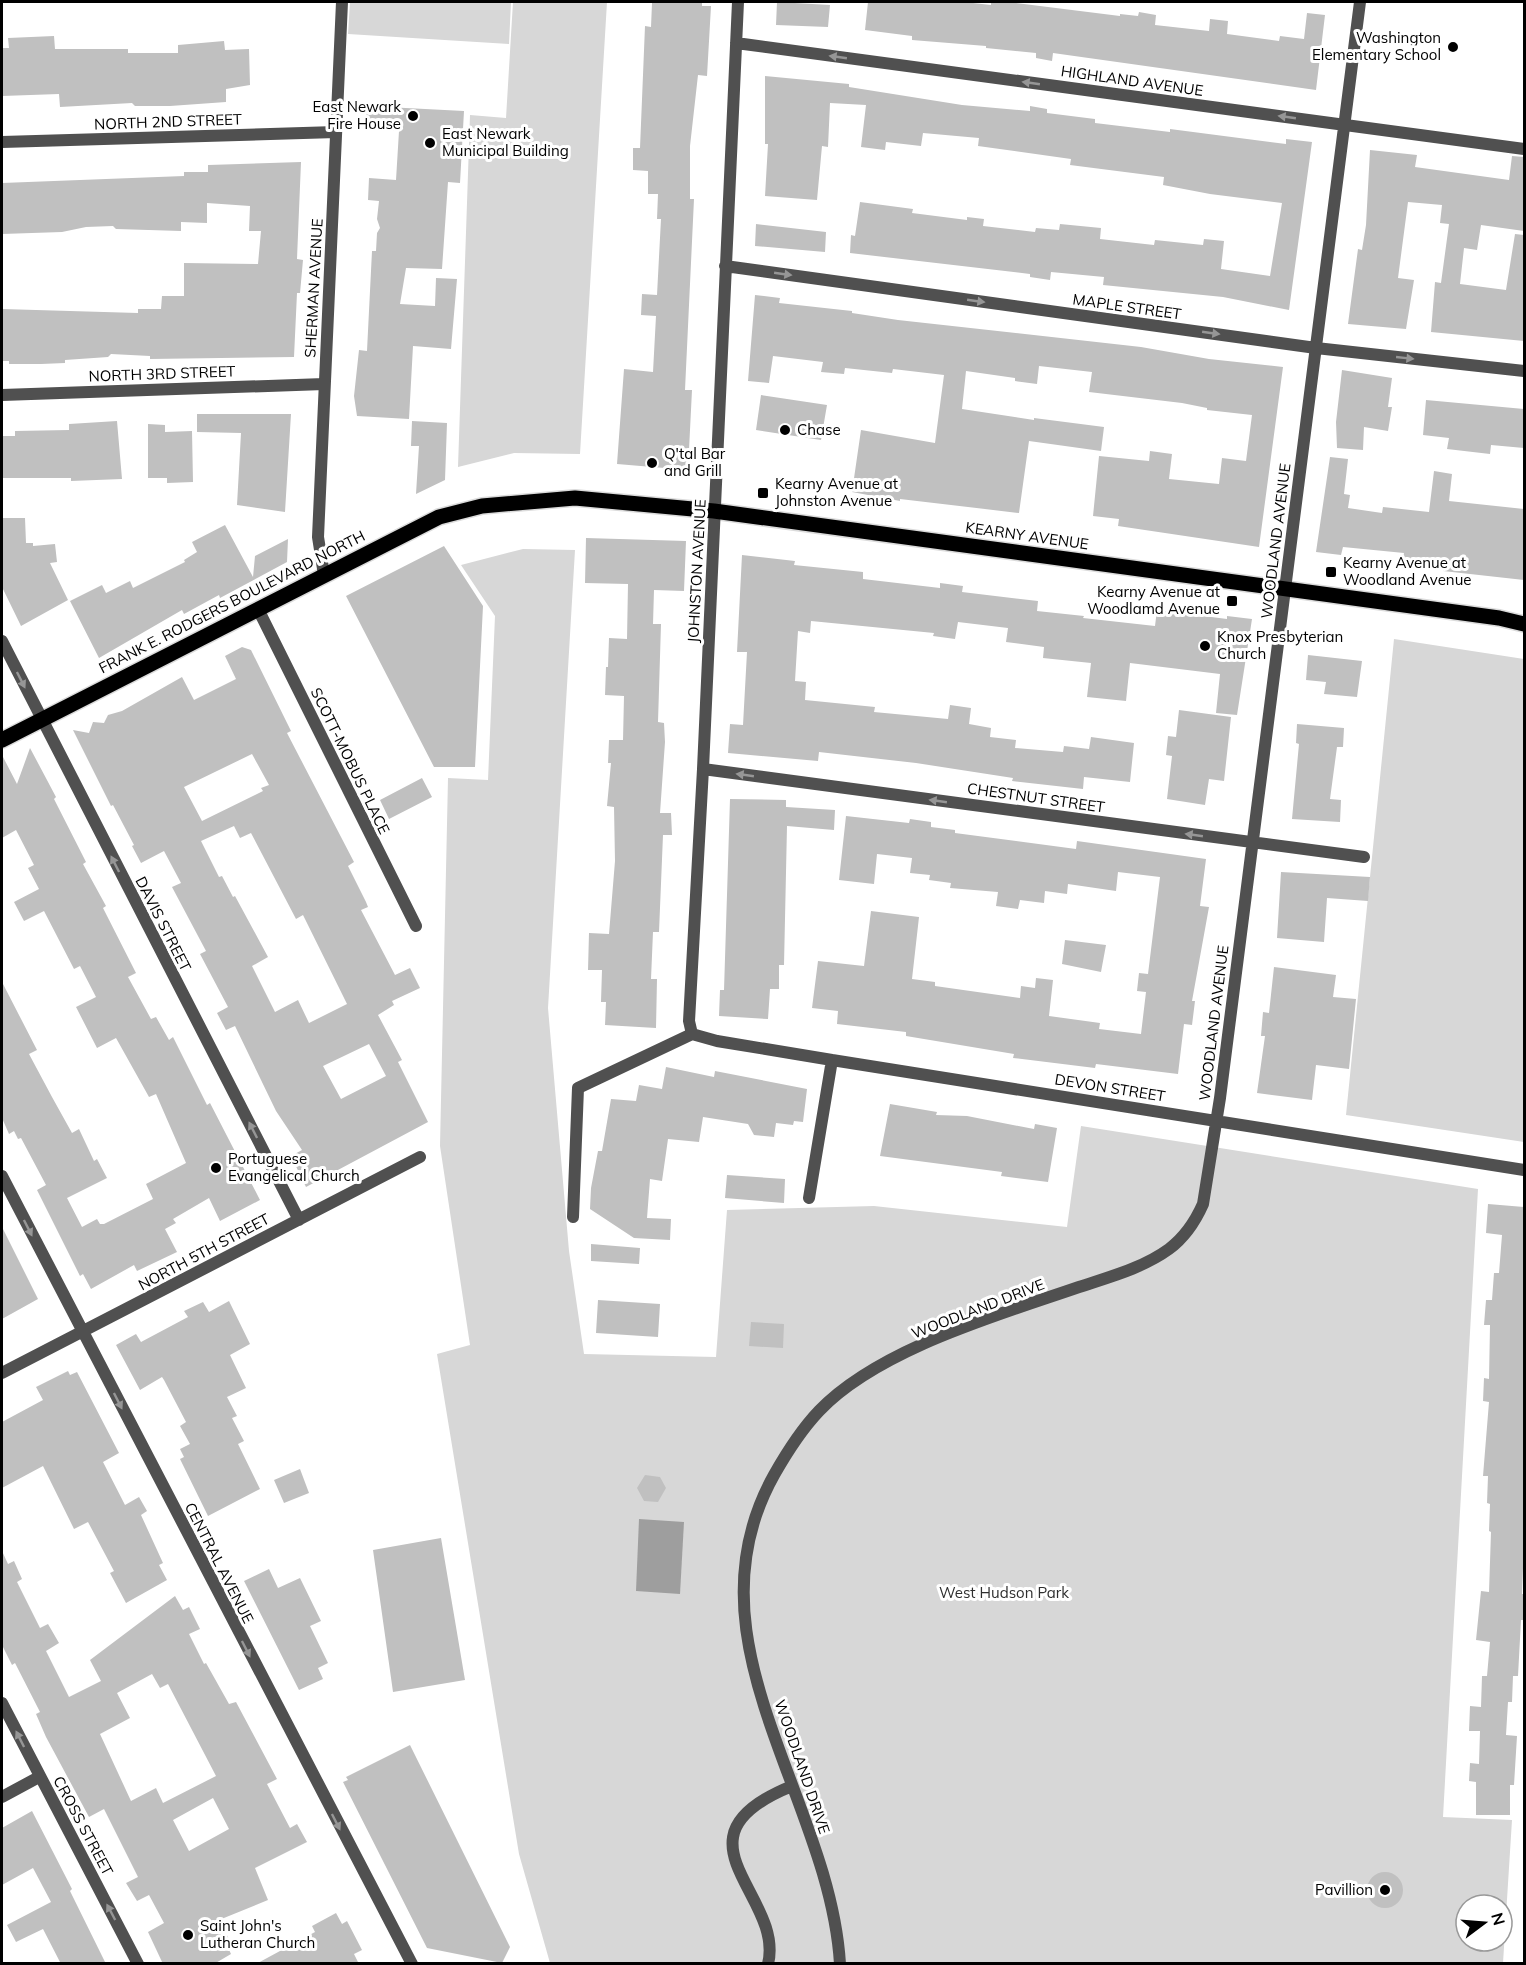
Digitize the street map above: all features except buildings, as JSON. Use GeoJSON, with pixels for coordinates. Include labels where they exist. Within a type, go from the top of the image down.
{"type":"FeatureCollection","features":[{"type":"Feature","properties":{"kind":"main road","name":"KEARNY AVENUE"},"geometry":{"type":"LineString","coordinates":[[523,501],[575,498],[714,511],[1499,618],[1524,624]]}},
{"type":"Feature","properties":{"kind":"main road","name":"FRANK E. RODGERS BOULEVARD NORTH"},"geometry":{"type":"LineString","coordinates":[[2,740],[439,517],[482,506],[523,501]]}},
{"type":"Feature","properties":{"kind":"street","name":"SHERMAN AVENUE"},"geometry":{"type":"LineString","coordinates":[[324,575],[318,551],[318,537],[342,2]]}},
{"type":"Feature","properties":{"kind":"street","name":"JOHNSTON AVENUE"},"geometry":{"type":"LineString","coordinates":[[693,1034],[689,1021],[703,769],[738,2]]}},
{"type":"Feature","properties":{"kind":"street","name":"WOODLAND AVENUE"},"geometry":{"type":"LineString","coordinates":[[1217,1119],[1360,2]]}},
{"type":"Feature","properties":{"kind":"street","name":"HIGHLAND AVENUE"},"geometry":{"type":"LineString","coordinates":[[736,43],[1524,149]]}},
{"type":"Feature","properties":{"kind":"street","name":"NORTH 2ND STREET"},"geometry":{"type":"LineString","coordinates":[[2,142],[336,132]]}},
{"type":"Feature","properties":{"kind":"street","name":"MAPLE STREET"},"geometry":{"type":"LineString","coordinates":[[725,266],[1316,348],[1524,371]]}},
{"type":"Feature","properties":{"kind":"street","name":"NORTH 3RD STREET"},"geometry":{"type":"LineString","coordinates":[[2,394],[324,384]]}},
{"type":"Feature","properties":{"kind":"street","name":"SCOTT-MOBUS PLACE"},"geometry":{"type":"LineString","coordinates":[[258,609],[416,926]]}},
{"type":"Feature","properties":{"kind":"street","name":"DAVIS STREET"},"geometry":{"type":"LineString","coordinates":[[2,642],[299,1220]]}},
{"type":"Feature","properties":{"kind":"street","name":"CHESTNUT STREET"},"geometry":{"type":"LineString","coordinates":[[703,769],[1364,857]]}},
{"type":"Feature","properties":{"kind":"street","name":"DEVON STREET"},"geometry":{"type":"LineString","coordinates":[[693,1034],[717,1041],[832,1060],[1217,1119],[1524,1170]]}},
{"type":"Feature","properties":{"kind":"street"},"geometry":{"type":"LineString","coordinates":[[573,1217],[578,1088],[693,1034]]}},
{"type":"Feature","properties":{"kind":"street"},"geometry":{"type":"LineString","coordinates":[[809,1198],[832,1060]]}},
{"type":"Feature","properties":{"kind":"street","name":"WOODLAND DRIVE"},"geometry":{"type":"LineString","coordinates":[[840,1964],[828,1897],[753,1665],[743,1595],[745,1551],[752,1521],[789,1449],[826,1404],[866,1375],[958,1329],[1124,1271],[1167,1250],[1190,1229],[1203,1204],[1217,1119]]}},
{"type":"Feature","properties":{"kind":"street","name":"NORTH 5TH STREET"},"geometry":{"type":"LineString","coordinates":[[2,1373],[420,1157]]}},
{"type":"Feature","properties":{"kind":"street","name":"CENTRAL AVENUE"},"geometry":{"type":"LineString","coordinates":[[2,1176],[411,1964]]}},
{"type":"Feature","properties":{"kind":"street","name":"CROSS STREET"},"geometry":{"type":"LineString","coordinates":[[2,1703],[138,1964]]}},
{"type":"Feature","properties":{"kind":"street"},"geometry":{"type":"LineString","coordinates":[[2,1797],[39,1777]]}},
{"type":"Feature","properties":{"kind":"street"},"geometry":{"type":"LineString","coordinates":[[768,1964],[771,1952],[768,1930],[738,1872],[733,1851],[734,1839],[742,1820],[750,1810],[772,1794],[792,1786]]}},
{"type":"Feature","properties":{"kind":"green space"},"geometry":{"type":"Polygon","coordinates":[[[350,2],[511,2],[509,44],[348,34],[350,2]]]}},
{"type":"Feature","properties":{"kind":"green space"},"geometry":{"type":"Polygon","coordinates":[[[513,2],[607,2],[580,454],[514,453],[458,467],[470,115],[506,118],[513,2]]]}},
{"type":"Feature","properties":{"kind":"green space","name":"West Hudson Park"},"geometry":{"type":"Polygon","coordinates":[[[523,549],[575,550],[548,1008],[569,1251],[584,1354],[716,1357],[727,1210],[874,1206],[1067,1227],[1081,1126],[1478,1189],[1443,1817],[1512,1820],[1507,1893],[1454,1893],[1454,1953],[1504,1953],[1503,1963],[550,1963],[519,1854],[437,1354],[470,1345],[440,1146],[448,778],[488,780],[495,616],[461,565],[523,549]]]}},
{"type":"Feature","properties":{"kind":"green space"},"geometry":{"type":"Polygon","coordinates":[[[1394,639],[1524,659],[1524,1142],[1346,1115],[1394,639]]]}},
{"type":"Feature","properties":{"kind":"shaded area"},"geometry":{"type":"Polygon","coordinates":[[[639,1519],[684,1522],[680,1594],[636,1591],[639,1519]]]}},
{"type":"Feature","properties":{"kind":"place","name":"Washington Elementary School"},"geometry":{"type":"Point","coordinates":[1453,47]}},
{"type":"Feature","properties":{"kind":"place","name":"East Newark Fire House"},"geometry":{"type":"Point","coordinates":[413,116]}},
{"type":"Feature","properties":{"kind":"place","name":"East Newark Municipal Building"},"geometry":{"type":"Point","coordinates":[430,143]}},
{"type":"Feature","properties":{"kind":"place","name":"Chase"},"geometry":{"type":"Point","coordinates":[785,430]}},
{"type":"Feature","properties":{"kind":"place","name":"Q'tal Bar and Grill"},"geometry":{"type":"Point","coordinates":[652,463]}},
{"type":"Feature","properties":{"kind":"place","name":"Kearny Avenue at Johnston Avenue"},"geometry":{"type":"Point","coordinates":[763,493]}},
{"type":"Feature","properties":{"kind":"place","name":"Kearny Avenue at Woodland Avenue"},"geometry":{"type":"Point","coordinates":[1331,572]}},
{"type":"Feature","properties":{"kind":"place","name":"Kearny Avenue at Woodlamd Avenue"},"geometry":{"type":"Point","coordinates":[1232,601]}},
{"type":"Feature","properties":{"kind":"place","name":"Knox Presbyterian Church"},"geometry":{"type":"Point","coordinates":[1205,646]}},
{"type":"Feature","properties":{"kind":"place","name":"Portuguese Evangelical Church"},"geometry":{"type":"Point","coordinates":[216,1168]}},
{"type":"Feature","properties":{"kind":"place","name":"Pavillion"},"geometry":{"type":"Point","coordinates":[1385,1890]}},
{"type":"Feature","properties":{"kind":"place","name":"Saint John's Lutheran Church"},"geometry":{"type":"Point","coordinates":[188,1935]}}]}
